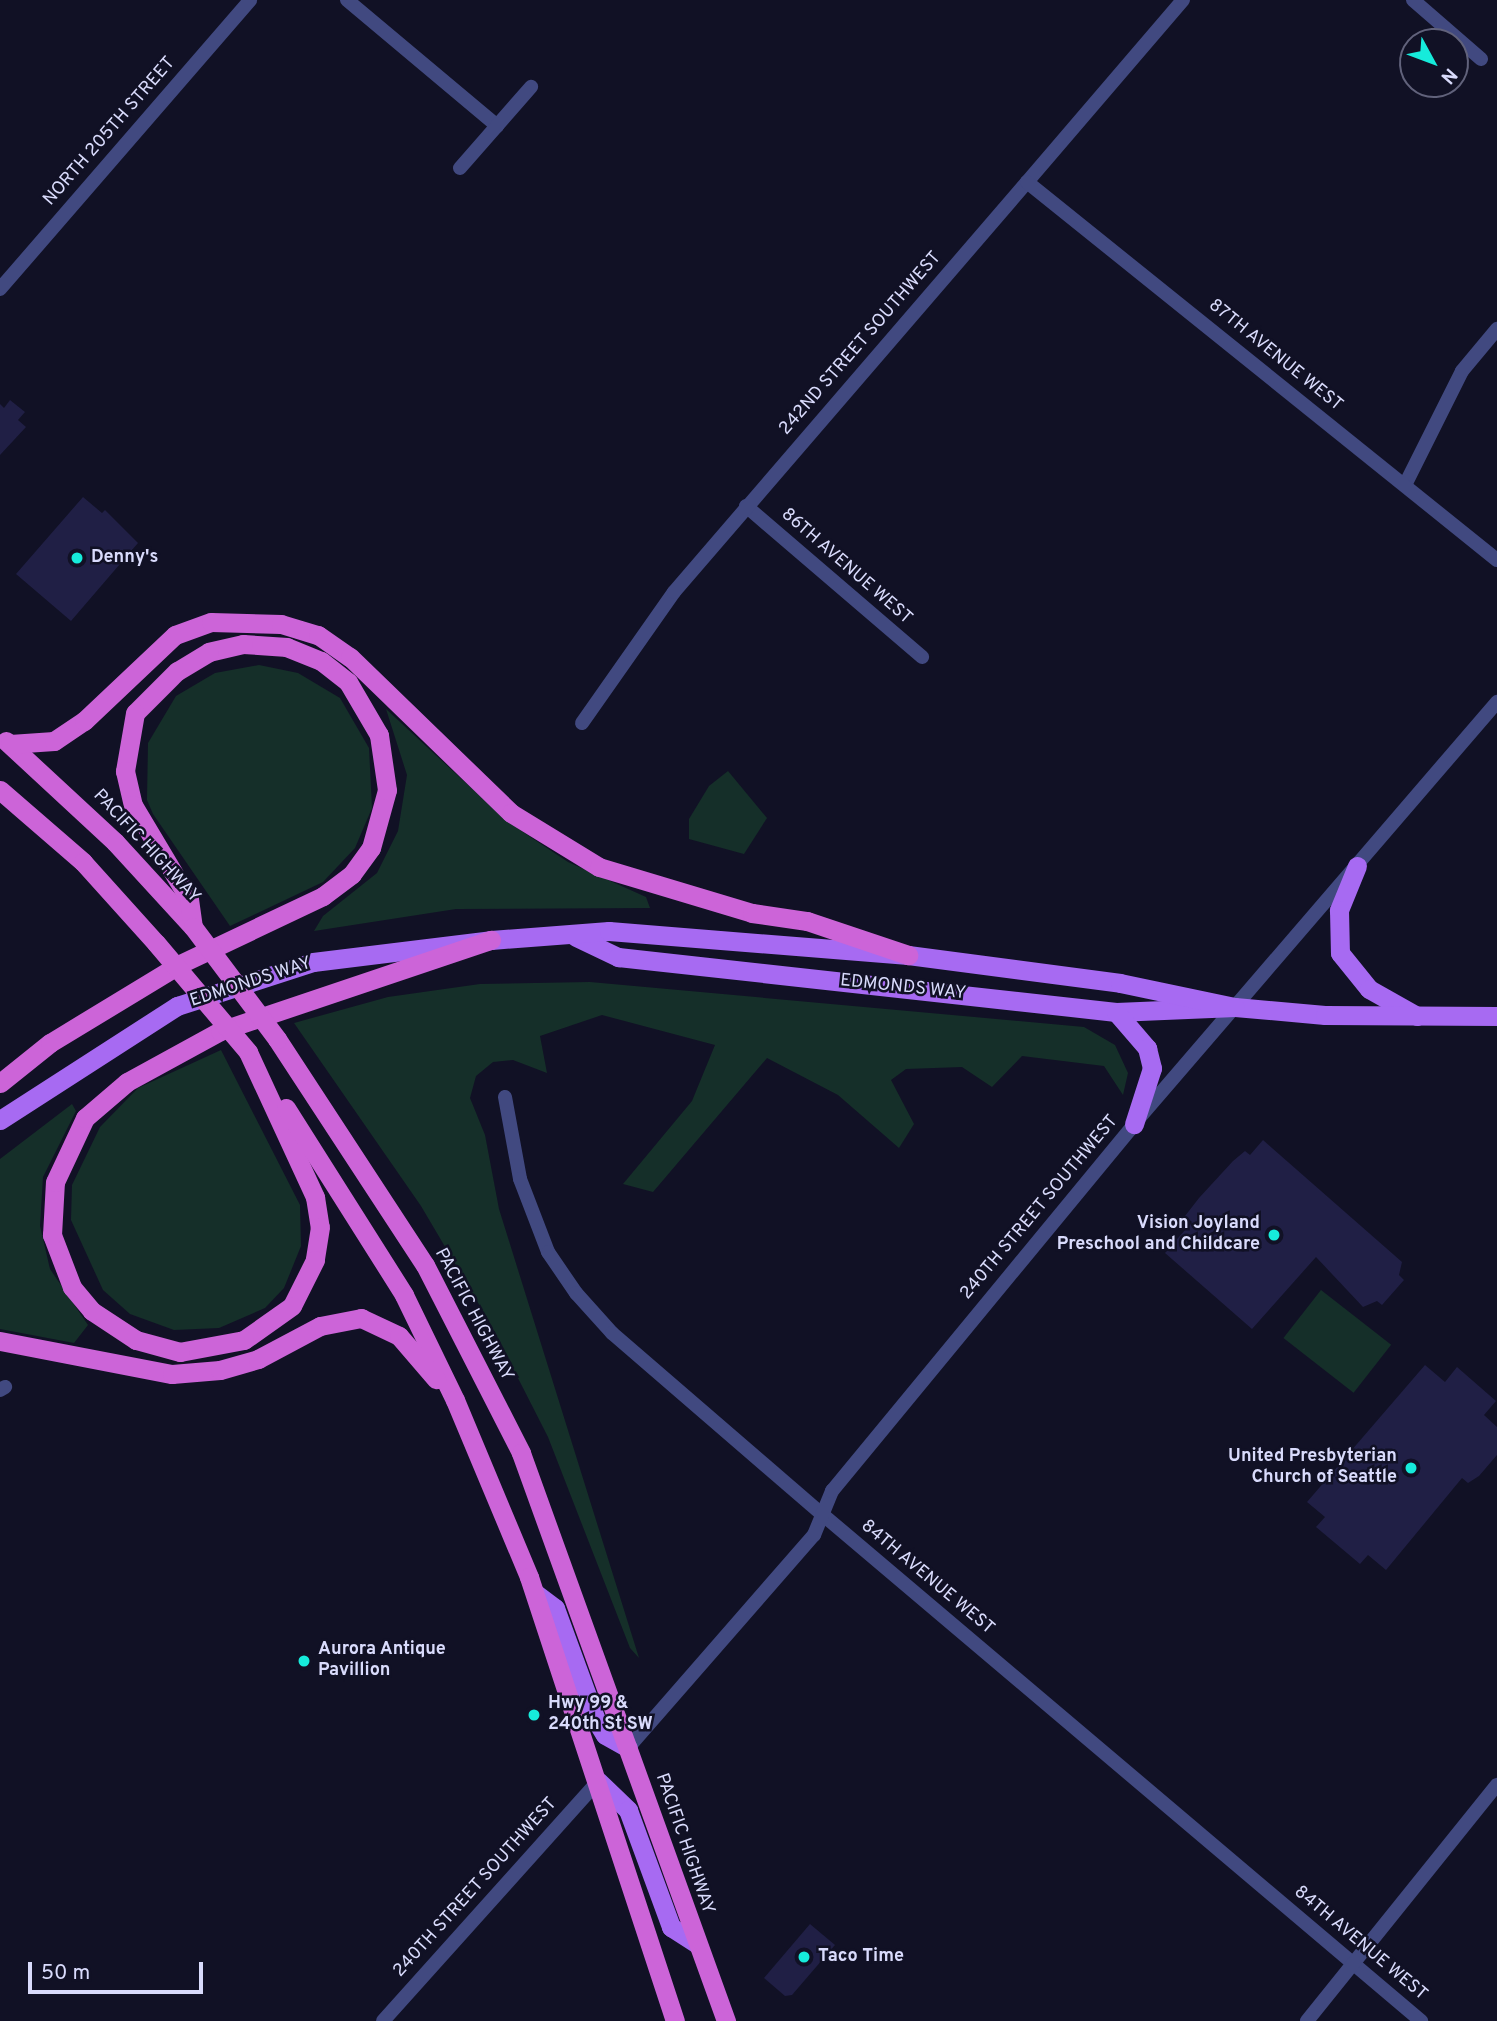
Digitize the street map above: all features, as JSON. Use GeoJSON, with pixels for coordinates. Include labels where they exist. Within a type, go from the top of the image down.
{"type":"FeatureCollection","features":[{"type":"Feature","properties":{"kind":"highway"},"geometry":{"type":"LineString","coordinates":[[5,740],[54,741],[64,735],[175,635],[211,622],[281,624],[318,635],[350,657],[468,775],[511,813],[568,850],[659,888],[752,913],[807,921],[908,955]]}},
{"type":"Feature","properties":{"kind":"highway"},"geometry":{"type":"LineString","coordinates":[[0,1083],[50,1042],[180,964],[323,896],[352,874],[371,848],[387,790],[379,735],[348,682],[321,662],[287,648],[243,643],[209,652],[177,671],[135,713],[125,771],[133,805],[189,899],[193,927]]}},
{"type":"Feature","properties":{"kind":"highway","name":"PACIFIC HIGHWAY"},"geometry":{"type":"LineString","coordinates":[[5,740],[115,842],[193,927],[277,1039],[425,1265],[509,1428],[726,2021]]}},
{"type":"Feature","properties":{"kind":"highway"},"geometry":{"type":"LineString","coordinates":[[0,790],[83,862],[248,1052],[397,1283],[455,1400],[535,1593],[675,2021]]}},
{"type":"Feature","properties":{"kind":"highway"},"geometry":{"type":"LineString","coordinates":[[248,1052],[315,1197],[320,1227],[315,1260],[292,1306],[244,1340],[180,1352],[135,1340],[92,1311],[72,1287],[52,1235],[55,1182],[85,1118],[127,1082],[219,1031],[491,940]]}},
{"type":"Feature","properties":{"kind":"highway"},"geometry":{"type":"LineString","coordinates":[[0,1341],[172,1374],[220,1370],[258,1359],[320,1326],[361,1318],[399,1336],[455,1400]]}},
{"type":"Feature","properties":{"kind":"main road"},"geometry":{"type":"LineString","coordinates":[[1357,866],[1339,910],[1340,953],[1369,989],[1421,1018]]}},
{"type":"Feature","properties":{"kind":"main road","name":"EDMONDS WAY"},"geometry":{"type":"LineString","coordinates":[[0,1120],[177,1006],[313,962],[491,940],[576,937],[609,931],[908,955],[1120,983],[1234,1007]]}},
{"type":"Feature","properties":{"kind":"main road","name":"EDMONDS WAY"},"geometry":{"type":"LineString","coordinates":[[576,937],[618,957],[1116,1012],[1234,1007],[1421,1018],[1497,1016]]}},
{"type":"Feature","properties":{"kind":"main road"},"geometry":{"type":"LineString","coordinates":[[1116,1012],[1147,1048],[1152,1068],[1134,1124]]}},
{"type":"Feature","properties":{"kind":"main road"},"geometry":{"type":"LineString","coordinates":[[535,1593],[555,1608],[596,1720],[605,1735],[628,1748]]}},
{"type":"Feature","properties":{"kind":"main road"},"geometry":{"type":"LineString","coordinates":[[598,1781],[628,1810],[671,1927],[697,1944]]}},
{"type":"Feature","properties":{"kind":"street","name":"NORTH 205TH STREET"},"geometry":{"type":"LineString","coordinates":[[0,289],[250,0]]}},
{"type":"Feature","properties":{"kind":"street"},"geometry":{"type":"LineString","coordinates":[[347,0],[497,126]]}},
{"type":"Feature","properties":{"kind":"street","name":"242ND STREET SOUTHWEST"},"geometry":{"type":"LineString","coordinates":[[582,723],[674,592],[1183,0]]}},
{"type":"Feature","properties":{"kind":"street"},"geometry":{"type":"LineString","coordinates":[[1413,0],[1481,59]]}},
{"type":"Feature","properties":{"kind":"street"},"geometry":{"type":"LineString","coordinates":[[460,168],[531,87]]}},
{"type":"Feature","properties":{"kind":"street","name":"87TH AVENUE WEST"},"geometry":{"type":"LineString","coordinates":[[1027,182],[1497,560]]}},
{"type":"Feature","properties":{"kind":"street"},"geometry":{"type":"LineString","coordinates":[[1405,485],[1462,370],[1497,329]]}},
{"type":"Feature","properties":{"kind":"street","name":"86TH AVENUE WEST"},"geometry":{"type":"LineString","coordinates":[[746,506],[922,657]]}},
{"type":"Feature","properties":{"kind":"street","name":"240TH STREET SOUTHWEST"},"geometry":{"type":"LineString","coordinates":[[628,1748],[814,1535],[832,1491],[1134,1124],[1497,702]]}},
{"type":"Feature","properties":{"kind":"street","name":"84TH AVENUE WEST"},"geometry":{"type":"LineString","coordinates":[[505,1097],[520,1179],[548,1252],[576,1293],[612,1334],[1421,2021]]}},
{"type":"Feature","properties":{"kind":"street","name":"240TH STREET SOUTHWEST"},"geometry":{"type":"LineString","coordinates":[[383,2021],[598,1781]]}},
{"type":"Feature","properties":{"kind":"street"},"geometry":{"type":"LineString","coordinates":[[1307,2021],[1497,1785]]}},
{"type":"Feature","properties":{"kind":"green space"},"geometry":{"type":"Polygon","coordinates":[[[259,665],[298,673],[340,698],[369,748],[372,808],[355,848],[323,882],[230,926],[153,814],[147,800],[148,743],[176,696],[215,673],[259,665]]]}},
{"type":"Feature","properties":{"kind":"green space"},"geometry":{"type":"Polygon","coordinates":[[[386,709],[508,822],[568,862],[646,897],[650,908],[456,909],[314,931],[323,916],[377,873],[398,831],[407,775],[386,709]]]}},
{"type":"Feature","properties":{"kind":"green space"},"geometry":{"type":"Polygon","coordinates":[[[728,771],[767,818],[744,854],[689,839],[689,819],[709,786],[728,771]]]}},
{"type":"Feature","properties":{"kind":"green space"},"geometry":{"type":"Polygon","coordinates":[[[590,982],[1084,1027],[1115,1045],[1128,1073],[1123,1095],[1104,1066],[1022,1056],[992,1087],[962,1067],[906,1069],[891,1080],[914,1124],[899,1148],[838,1095],[767,1058],[653,1192],[623,1184],[692,1101],[715,1045],[602,1015],[540,1036],[547,1073],[513,1060],[493,1062],[476,1076],[470,1098],[485,1135],[499,1209],[639,1658],[630,1648],[548,1437],[490,1323],[421,1206],[294,1023],[388,997],[480,984],[590,982]]]}},
{"type":"Feature","properties":{"kind":"green space"},"geometry":{"type":"Polygon","coordinates":[[[221,1050],[300,1205],[301,1246],[284,1288],[265,1308],[219,1328],[174,1330],[130,1314],[103,1290],[71,1220],[72,1185],[100,1127],[138,1088],[221,1050]]]}},
{"type":"Feature","properties":{"kind":"green space"},"geometry":{"type":"Polygon","coordinates":[[[72,1104],[76,1111],[43,1177],[40,1226],[50,1269],[88,1325],[74,1343],[0,1329],[0,1159],[72,1104]]]}},
{"type":"Feature","properties":{"kind":"green space"},"geometry":{"type":"Polygon","coordinates":[[[1321,1290],[1391,1345],[1354,1393],[1283,1338],[1321,1290]]]}},
{"type":"Feature","properties":{"kind":"building"},"geometry":{"type":"Polygon","coordinates":[[[10,400],[25,412],[18,420],[26,427],[0,455],[0,404],[4,408],[10,400]]]}},
{"type":"Feature","properties":{"kind":"building","name":"Denny's"},"geometry":{"type":"Polygon","coordinates":[[[83,497],[102,513],[105,510],[138,543],[71,621],[16,574],[83,497]]]}},
{"type":"Feature","properties":{"kind":"building","name":"Vision Joyland Preschool and Childcare"},"geometry":{"type":"Polygon","coordinates":[[[1263,1140],[1402,1262],[1399,1275],[1404,1280],[1382,1305],[1377,1301],[1363,1307],[1316,1257],[1252,1329],[1165,1253],[1192,1222],[1185,1216],[1199,1198],[1233,1161],[1245,1151],[1250,1155],[1263,1140]]]}},
{"type":"Feature","properties":{"kind":"building","name":"United Presbyterian Church of Seattle"},"geometry":{"type":"Polygon","coordinates":[[[1425,1365],[1445,1382],[1457,1367],[1496,1401],[1484,1415],[1497,1427],[1497,1455],[1479,1476],[1468,1483],[1462,1478],[1386,1570],[1368,1555],[1360,1564],[1316,1527],[1325,1517],[1307,1502],[1425,1365]]]}},
{"type":"Feature","properties":{"kind":"building","name":"Taco Time"},"geometry":{"type":"Polygon","coordinates":[[[810,1924],[835,1945],[792,1995],[785,1996],[764,1978],[810,1924]]]}},
{"type":"Feature","properties":{"kind":"place","name":"Denny's"},"geometry":{"type":"Point","coordinates":[77,558]}},
{"type":"Feature","properties":{"kind":"place","name":"Vision Joyland Preschool and Childcare"},"geometry":{"type":"Point","coordinates":[1274,1235]}},
{"type":"Feature","properties":{"kind":"place","name":"United Presbyterian Church of Seattle"},"geometry":{"type":"Point","coordinates":[1411,1468]}},
{"type":"Feature","properties":{"kind":"place","name":"Aurora Antique Pavillion"},"geometry":{"type":"Point","coordinates":[304,1661]}},
{"type":"Feature","properties":{"kind":"place","name":"Hwy 99 & 240th St SW"},"geometry":{"type":"Point","coordinates":[534,1715]}},
{"type":"Feature","properties":{"kind":"place","name":"Taco Time"},"geometry":{"type":"Point","coordinates":[804,1957]}}]}
